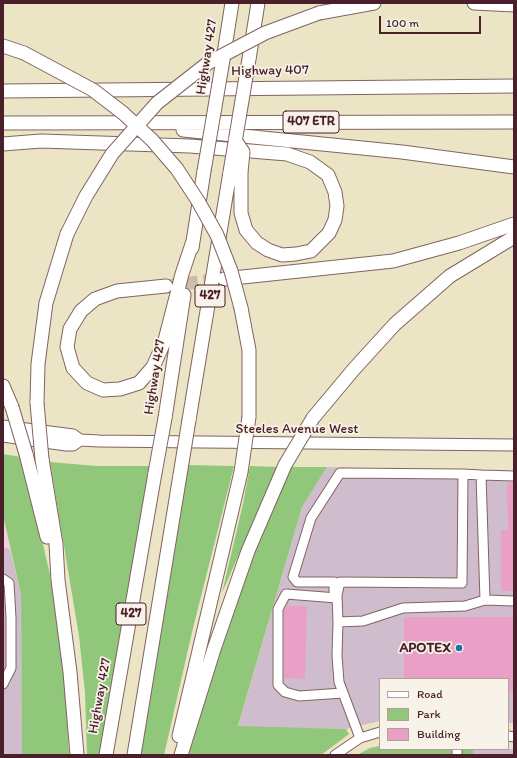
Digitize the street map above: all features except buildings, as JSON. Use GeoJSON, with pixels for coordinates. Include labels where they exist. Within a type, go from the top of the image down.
{"type":"FeatureCollection","features":[{"type":"Feature","properties":{"kind":"highway","name":"Highway 427"},"geometry":{"type":"LineString","coordinates":[[106,755],[165,418],[232,3]]}},
{"type":"Feature","properties":{"kind":"highway"},"geometry":{"type":"LineString","coordinates":[[3,144],[41,141],[182,146],[287,154],[310,162],[328,176],[335,192],[337,206],[335,220],[329,233],[311,250],[296,254],[282,255],[268,250],[257,243],[246,230],[241,213],[236,172],[243,152],[235,140],[258,3]]}},
{"type":"Feature","properties":{"kind":"highway"},"geometry":{"type":"LineString","coordinates":[[76,755],[70,672],[58,580],[56,544],[42,459],[37,404],[38,364],[46,303],[67,234],[86,196],[112,154],[157,103],[208,63],[265,33],[319,13],[374,3]]}},
{"type":"Feature","properties":{"kind":"highway"},"geometry":{"type":"LineString","coordinates":[[474,3],[514,5]]}},
{"type":"Feature","properties":{"kind":"highway"},"geometry":{"type":"LineString","coordinates":[[3,46],[24,53],[92,90],[123,113],[152,140],[177,169],[198,201],[217,235],[231,271],[241,308],[249,350],[249,417],[241,472],[175,755]]}},
{"type":"Feature","properties":{"kind":"highway","name":"Highway 407"},"geometry":{"type":"LineString","coordinates":[[3,91],[514,86]]}},
{"type":"Feature","properties":{"kind":"highway","name":"407 ETR"},"geometry":{"type":"LineString","coordinates":[[3,123],[514,122]]}},
{"type":"Feature","properties":{"kind":"highway"},"geometry":{"type":"LineString","coordinates":[[108,123],[402,152],[514,167]]}},
{"type":"Feature","properties":{"kind":"highway","name":"427"},"geometry":{"type":"LineString","coordinates":[[134,755],[189,420],[236,172]]}},
{"type":"Feature","properties":{"kind":"highway"},"geometry":{"type":"LineString","coordinates":[[224,279],[393,261],[459,243],[514,224]]}},
{"type":"Feature","properties":{"kind":"highway"},"geometry":{"type":"LineString","coordinates":[[181,755],[248,551],[285,465],[313,418],[395,324],[450,276],[514,237]]}},
{"type":"Feature","properties":{"kind":"highway"},"geometry":{"type":"LineString","coordinates":[[166,286],[117,291],[95,299],[81,310],[70,329],[67,347],[72,368],[87,383],[102,390],[120,390],[139,382],[153,367],[165,340],[182,274],[193,241]]}},
{"type":"Feature","properties":{"kind":"highway"},"geometry":{"type":"LineString","coordinates":[[3,386],[12,407],[26,454],[58,580]]}},
{"type":"Feature","properties":{"kind":"main road","name":"Steeles Avenue West"},"geometry":{"type":"LineString","coordinates":[[3,426],[73,435],[80,440],[256,444],[514,445]]}},
{"type":"Feature","properties":{"kind":"main road","name":"Steeles Avenue West"},"geometry":{"type":"LineString","coordinates":[[3,436],[66,445],[73,445],[80,440]]}},
{"type":"Feature","properties":{"kind":"street"},"geometry":{"type":"LineString","coordinates":[[337,596],[334,591],[334,582],[297,582],[293,577],[311,518],[340,473],[514,476]]}},
{"type":"Feature","properties":{"kind":"street"},"geometry":{"type":"LineString","coordinates":[[360,738],[339,682],[336,656],[338,622],[337,596],[340,582],[462,583],[463,474]]}},
{"type":"Feature","properties":{"kind":"street"},"geometry":{"type":"LineString","coordinates":[[481,475],[485,600]]}},
{"type":"Feature","properties":{"kind":"street"},"geometry":{"type":"LineString","coordinates":[[3,579],[9,583],[11,618],[11,668],[3,684]]}},
{"type":"Feature","properties":{"kind":"street"},"geometry":{"type":"LineString","coordinates":[[337,596],[286,594],[278,609],[278,685],[285,692],[299,696],[343,693]]}},
{"type":"Feature","properties":{"kind":"street"},"geometry":{"type":"LineString","coordinates":[[338,622],[363,621],[403,608],[465,606],[485,600],[514,601]]}},
{"type":"Feature","properties":{"kind":"street"},"geometry":{"type":"LineString","coordinates":[[334,755],[360,738],[379,732]]}},
{"type":"Feature","properties":{"kind":"shaded area"},"geometry":{"type":"Polygon","coordinates":[[[327,467],[514,471],[514,723],[509,723],[509,678],[379,678],[379,721],[346,729],[238,727],[302,507],[327,467]]]}},
{"type":"Feature","properties":{"kind":"shaded area"},"geometry":{"type":"Polygon","coordinates":[[[3,515],[10,549],[3,547],[3,515]]]}},
{"type":"Feature","properties":{"kind":"shaded area"},"geometry":{"type":"Polygon","coordinates":[[[3,547],[10,549],[21,595],[22,755],[3,755],[3,547]]]}},
{"type":"Feature","properties":{"kind":"shaded area"},"geometry":{"type":"Polygon","coordinates":[[[514,749],[514,755],[473,755],[473,750],[514,749]]]}},
{"type":"Feature","properties":{"kind":"green space"},"geometry":{"type":"Polygon","coordinates":[[[3,454],[21,457],[50,575],[64,674],[69,755],[22,755],[21,595],[3,515],[3,454]]]}},
{"type":"Feature","properties":{"kind":"green space"},"geometry":{"type":"Polygon","coordinates":[[[50,462],[96,466],[151,466],[103,755],[87,755],[85,692],[79,636],[50,462]]]}},
{"type":"Feature","properties":{"kind":"green space"},"geometry":{"type":"Polygon","coordinates":[[[187,465],[234,466],[193,628],[164,755],[138,755],[187,465]]]}},
{"type":"Feature","properties":{"kind":"green space"},"geometry":{"type":"Polygon","coordinates":[[[250,466],[277,467],[222,593],[243,504],[250,466]]]}},
{"type":"Feature","properties":{"kind":"green space"},"geometry":{"type":"Polygon","coordinates":[[[290,467],[327,467],[302,507],[238,726],[346,729],[349,734],[321,755],[187,755],[254,550],[290,467]]]}},
{"type":"Feature","properties":{"kind":"green space"},"geometry":{"type":"Polygon","coordinates":[[[379,746],[379,750],[473,750],[473,755],[357,755],[370,748],[379,746]]]}},
{"type":"Feature","properties":{"kind":"tunnel"},"geometry":{"type":"LineString","coordinates":[[166,286],[222,279]]}},
{"type":"Feature","properties":{"kind":"place","name":"APOTEX"},"geometry":{"type":"Point","coordinates":[459,648]}}]}
